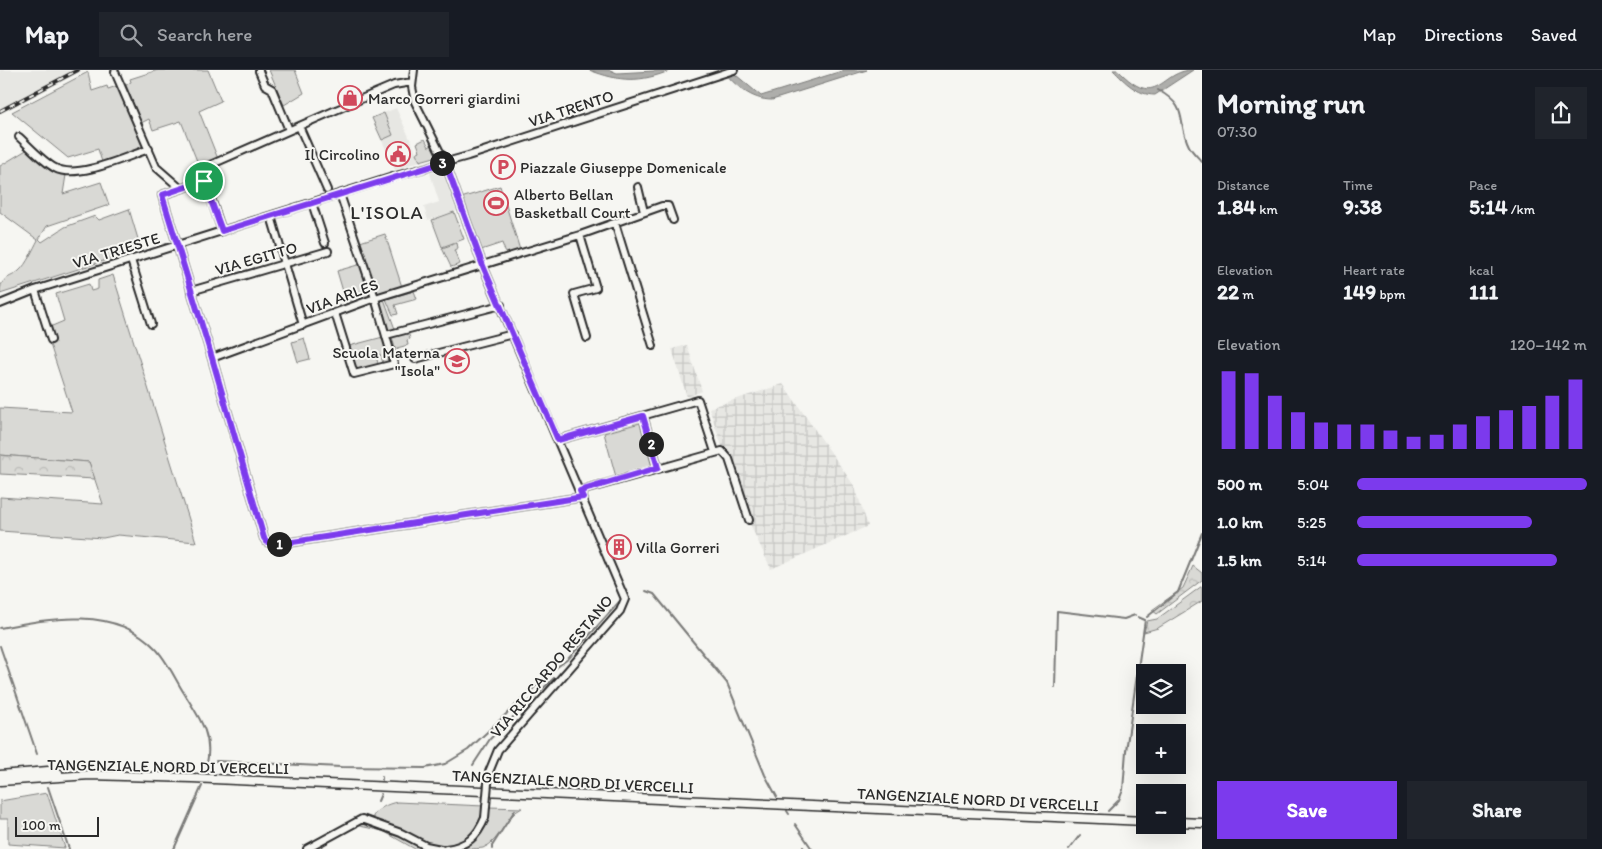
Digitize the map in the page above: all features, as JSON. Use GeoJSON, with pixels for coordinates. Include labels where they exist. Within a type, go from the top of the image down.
{"type":"FeatureCollection","features":[{"type":"Feature","properties":{"kind":"main road"},"geometry":{"type":"LineString","coordinates":[[0,775],[48,771],[67,775]]}},
{"type":"Feature","properties":{"kind":"main road","name":"TANGENZIALE NORD DI VERCELLI"},"geometry":{"type":"LineString","coordinates":[[0,781],[67,775],[90,775],[1136,821]]}},
{"type":"Feature","properties":{"kind":"main road"},"geometry":{"type":"LineString","coordinates":[[0,786],[71,780],[90,775]]}},
{"type":"Feature","properties":{"kind":"main road"},"geometry":{"type":"LineString","coordinates":[[1186,822],[1202,823]]}},
{"type":"Feature","properties":{"kind":"street","name":"VIA RICCARDO RESTANO"},"geometry":{"type":"LineString","coordinates":[[414,70],[412,82],[415,102],[445,162],[483,266],[514,334],[624,599],[624,604],[498,750],[489,772],[485,818],[479,832],[470,841],[458,847],[446,849]]}},
{"type":"Feature","properties":{"kind":"street","name":"VIA TRENTO"},"geometry":{"type":"LineString","coordinates":[[445,162],[734,70]]}},
{"type":"Feature","properties":{"kind":"street"},"geometry":{"type":"LineString","coordinates":[[259,71],[265,85],[272,89],[289,130]]}},
{"type":"Feature","properties":{"kind":"street"},"geometry":{"type":"LineString","coordinates":[[115,72],[156,167],[180,188]]}},
{"type":"Feature","properties":{"kind":"street"},"geometry":{"type":"LineString","coordinates":[[222,231],[201,169],[394,85],[412,82]]}},
{"type":"Feature","properties":{"kind":"street"},"geometry":{"type":"LineString","coordinates":[[300,126],[327,190]]}},
{"type":"Feature","properties":{"kind":"street"},"geometry":{"type":"LineString","coordinates":[[19,137],[53,168],[65,172],[78,172],[149,149]]}},
{"type":"Feature","properties":{"kind":"street","name":"VIA TRIESTE"},"geometry":{"type":"LineString","coordinates":[[35,290],[445,162]]}},
{"type":"Feature","properties":{"kind":"street"},"geometry":{"type":"LineString","coordinates":[[204,181],[162,195],[264,538],[267,542],[280,544],[581,494],[658,468],[722,451],[729,459],[749,520]]}},
{"type":"Feature","properties":{"kind":"street"},"geometry":{"type":"LineString","coordinates":[[638,187],[644,212]]}},
{"type":"Feature","properties":{"kind":"street"},"geometry":{"type":"LineString","coordinates":[[335,313],[354,374],[394,364],[375,298],[340,194]]}},
{"type":"Feature","properties":{"kind":"street"},"geometry":{"type":"LineString","coordinates":[[312,203],[325,243]]}},
{"type":"Feature","properties":{"kind":"street","name":"VIA ARLES"},"geometry":{"type":"LineString","coordinates":[[212,358],[375,298],[580,236],[644,212],[668,206],[673,220]]}},
{"type":"Feature","properties":{"kind":"street"},"geometry":{"type":"LineString","coordinates":[[271,216],[303,325]]}},
{"type":"Feature","properties":{"kind":"street"},"geometry":{"type":"LineString","coordinates":[[615,223],[653,346]]}},
{"type":"Feature","properties":{"kind":"street"},"geometry":{"type":"LineString","coordinates":[[580,236],[596,288],[574,294],[587,338]]}},
{"type":"Feature","properties":{"kind":"street","name":"VIA EGITTO"},"geometry":{"type":"LineString","coordinates":[[191,291],[328,251]]}},
{"type":"Feature","properties":{"kind":"street"},"geometry":{"type":"LineString","coordinates":[[131,260],[152,324]]}},
{"type":"Feature","properties":{"kind":"street"},"geometry":{"type":"LineString","coordinates":[[0,304],[35,290],[51,340]]}},
{"type":"Feature","properties":{"kind":"street"},"geometry":{"type":"LineString","coordinates":[[0,299],[20,295]]}},
{"type":"Feature","properties":{"kind":"street"},"geometry":{"type":"LineString","coordinates":[[386,335],[501,305]]}},
{"type":"Feature","properties":{"kind":"street"},"geometry":{"type":"LineString","coordinates":[[415,358],[514,334]]}},
{"type":"Feature","properties":{"kind":"street"},"geometry":{"type":"LineString","coordinates":[[558,440],[698,400],[715,452]]}},
{"type":"Feature","properties":{"kind":"street"},"geometry":{"type":"LineString","coordinates":[[643,416],[658,468]]}},
{"type":"Feature","properties":{"kind":"street"},"geometry":{"type":"LineString","coordinates":[[307,849],[362,819],[401,833],[426,846],[441,849]]}},
{"type":"Feature","properties":{"kind":"shaded area"},"geometry":{"type":"Polygon","coordinates":[[[0,70],[84,70],[0,114],[0,70]]]}},
{"type":"Feature","properties":{"kind":"shaded area"},"geometry":{"type":"Polygon","coordinates":[[[589,70],[610,70],[617,73],[672,70],[640,79],[621,79],[589,70]]]}},
{"type":"Feature","properties":{"kind":"shaded area"},"geometry":{"type":"Polygon","coordinates":[[[722,70],[730,70],[761,96],[845,70],[867,70],[772,100],[757,98],[744,91],[722,70]]]}},
{"type":"Feature","properties":{"kind":"shaded area"},"geometry":{"type":"Polygon","coordinates":[[[1113,70],[1118,70],[1131,82],[1142,88],[1151,88],[1182,72],[1193,70],[1155,95],[1137,90],[1113,70]]]}},
{"type":"Feature","properties":{"kind":"shaded area"},"geometry":{"type":"Polygon","coordinates":[[[396,108],[420,161],[395,170],[372,118],[396,108]]]}},
{"type":"Feature","properties":{"kind":"shaded area"},"geometry":{"type":"Polygon","coordinates":[[[443,169],[457,211],[428,220],[424,207],[439,202],[430,173],[443,169]]]}},
{"type":"Feature","properties":{"kind":"shaded area"},"geometry":{"type":"Polygon","coordinates":[[[687,345],[702,391],[687,397],[672,349],[687,345]]]}},
{"type":"Feature","properties":{"kind":"shaded area"},"geometry":{"type":"Polygon","coordinates":[[[783,384],[855,487],[868,526],[771,569],[749,522],[753,517],[732,459],[722,446],[709,408],[783,384]]]}},
{"type":"Feature","properties":{"kind":"green space"},"geometry":{"type":"Polygon","coordinates":[[[158,70],[208,70],[221,101],[199,111],[218,159],[199,166],[181,121],[153,130],[149,119],[141,123],[126,85],[131,82],[130,79],[158,70]]]}},
{"type":"Feature","properties":{"kind":"green space"},"geometry":{"type":"Polygon","coordinates":[[[269,70],[295,70],[304,93],[284,105],[269,70]]]}},
{"type":"Feature","properties":{"kind":"green space"},"geometry":{"type":"Polygon","coordinates":[[[88,72],[92,91],[107,86],[108,89],[120,85],[146,148],[102,162],[98,149],[68,158],[12,112],[88,72]]]}},
{"type":"Feature","properties":{"kind":"green space"},"geometry":{"type":"Polygon","coordinates":[[[384,113],[393,135],[382,140],[372,118],[384,113]]]}},
{"type":"Feature","properties":{"kind":"green space"},"geometry":{"type":"Polygon","coordinates":[[[425,139],[429,147],[432,145],[438,156],[420,161],[416,153],[420,151],[417,143],[425,139]]]}},
{"type":"Feature","properties":{"kind":"green space"},"geometry":{"type":"Polygon","coordinates":[[[28,149],[52,170],[66,175],[63,194],[101,182],[109,205],[47,226],[39,239],[42,242],[65,227],[95,216],[99,220],[129,209],[141,249],[0,294],[0,288],[4,281],[22,268],[38,240],[0,212],[0,166],[28,149]]]}},
{"type":"Feature","properties":{"kind":"green space"},"geometry":{"type":"Polygon","coordinates":[[[500,186],[520,250],[506,254],[502,243],[481,250],[461,198],[500,186]]]}},
{"type":"Feature","properties":{"kind":"green space"},"geometry":{"type":"Polygon","coordinates":[[[454,212],[464,239],[442,247],[432,220],[454,212]]]}},
{"type":"Feature","properties":{"kind":"green space"},"geometry":{"type":"Polygon","coordinates":[[[385,234],[402,287],[378,294],[360,242],[385,234]]]}},
{"type":"Feature","properties":{"kind":"green space"},"geometry":{"type":"Polygon","coordinates":[[[457,243],[458,248],[454,250],[460,264],[451,267],[442,248],[457,243]]]}},
{"type":"Feature","properties":{"kind":"green space"},"geometry":{"type":"Polygon","coordinates":[[[361,264],[371,296],[347,305],[337,271],[361,264]]]}},
{"type":"Feature","properties":{"kind":"green space"},"geometry":{"type":"Polygon","coordinates":[[[113,275],[196,542],[118,535],[103,538],[0,531],[0,497],[103,504],[89,462],[0,455],[0,408],[72,412],[45,329],[64,321],[56,294],[89,284],[91,291],[98,289],[98,280],[113,275]]]}},
{"type":"Feature","properties":{"kind":"green space"},"geometry":{"type":"Polygon","coordinates":[[[414,291],[417,299],[395,305],[398,314],[393,315],[386,299],[414,291]]]}},
{"type":"Feature","properties":{"kind":"green space"},"geometry":{"type":"Polygon","coordinates":[[[384,299],[395,329],[388,331],[380,300],[384,299]]]}},
{"type":"Feature","properties":{"kind":"green space"},"geometry":{"type":"Polygon","coordinates":[[[408,331],[410,339],[407,340],[408,345],[397,348],[402,358],[398,360],[392,337],[408,331]]]}},
{"type":"Feature","properties":{"kind":"green space"},"geometry":{"type":"Polygon","coordinates":[[[383,337],[388,361],[383,363],[380,354],[376,355],[378,364],[356,370],[349,346],[383,337]]]}},
{"type":"Feature","properties":{"kind":"green space"},"geometry":{"type":"Polygon","coordinates":[[[304,338],[310,359],[298,362],[292,342],[304,338]]]}},
{"type":"Feature","properties":{"kind":"green space"},"geometry":{"type":"Polygon","coordinates":[[[640,423],[652,467],[616,477],[604,433],[640,423]]]}},
{"type":"Feature","properties":{"kind":"green space"},"geometry":{"type":"Polygon","coordinates":[[[0,455],[89,462],[95,479],[0,474],[0,455]]]}},
{"type":"Feature","properties":{"kind":"green space"},"geometry":{"type":"Polygon","coordinates":[[[1193,566],[1202,573],[1202,580],[1157,614],[1152,610],[1183,588],[1193,566]]]}},
{"type":"Feature","properties":{"kind":"green space"},"geometry":{"type":"Polygon","coordinates":[[[1202,586],[1202,601],[1158,628],[1144,632],[1147,621],[1157,619],[1202,586]]]}},
{"type":"Feature","properties":{"kind":"green space"},"geometry":{"type":"Polygon","coordinates":[[[47,793],[65,848],[8,844],[8,819],[0,819],[0,801],[47,793]]]}},
{"type":"Feature","properties":{"kind":"green space"},"geometry":{"type":"Polygon","coordinates":[[[397,802],[484,806],[479,824],[469,837],[455,845],[437,846],[373,820],[375,813],[387,805],[397,802]]]}},
{"type":"Feature","properties":{"kind":"green space"},"geometry":{"type":"Polygon","coordinates":[[[489,807],[522,808],[511,817],[489,845],[483,848],[455,849],[469,844],[474,839],[481,828],[489,807]]]}},
{"type":"Feature","properties":{"kind":"green space"},"geometry":{"type":"Polygon","coordinates":[[[367,823],[430,849],[415,849],[383,831],[355,825],[367,823]]]}},
{"type":"Feature","properties":{"kind":"waterway"},"geometry":{"type":"LineString","coordinates":[[1158,90],[1175,103],[1181,115],[1185,137],[1189,146],[1202,162]]}},
{"type":"Feature","properties":{"kind":"waterway"},"geometry":{"type":"LineString","coordinates":[[1147,617],[1178,592],[1202,533]]}},
{"type":"Feature","properties":{"kind":"waterway"},"geometry":{"type":"LineString","coordinates":[[646,591],[654,594],[727,683],[765,775],[777,797]]}},
{"type":"Feature","properties":{"kind":"waterway"},"geometry":{"type":"LineString","coordinates":[[216,761],[341,767],[425,768],[445,764],[468,750],[553,670],[568,659],[619,602]]}},
{"type":"Feature","properties":{"kind":"waterway"},"geometry":{"type":"LineString","coordinates":[[1055,687],[1057,611],[1124,619],[1135,615]]}},
{"type":"Feature","properties":{"kind":"waterway"},"geometry":{"type":"LineString","coordinates":[[1108,811],[1119,800],[1123,790],[1126,751],[1145,620],[1138,617]]}},
{"type":"Feature","properties":{"kind":"waterway"},"geometry":{"type":"LineString","coordinates":[[0,628],[40,621],[82,618],[121,626],[139,635],[155,648],[163,658],[199,718],[208,743],[207,763]]}},
{"type":"Feature","properties":{"kind":"waterway"},"geometry":{"type":"LineString","coordinates":[[0,646],[37,754]]}},
{"type":"Feature","properties":{"kind":"waterway"},"geometry":{"type":"LineString","coordinates":[[473,765],[490,739],[554,678]]}},
{"type":"Feature","properties":{"kind":"waterway"},"geometry":{"type":"LineString","coordinates":[[174,849],[202,786]]}},
{"type":"Feature","properties":{"kind":"waterway"},"geometry":{"type":"LineString","coordinates":[[48,787],[69,849]]}},
{"type":"Feature","properties":{"kind":"waterway"},"geometry":{"type":"LineString","coordinates":[[378,801],[381,794]]}},
{"type":"Feature","properties":{"kind":"waterway"},"geometry":{"type":"LineString","coordinates":[[492,849],[492,846],[515,810]]}},
{"type":"Feature","properties":{"kind":"waterway"},"geometry":{"type":"LineString","coordinates":[[795,824],[812,849]]}},
{"type":"Feature","properties":{"kind":"waterway"},"geometry":{"type":"LineString","coordinates":[[1069,849],[1080,835]]}},
{"type":"Feature","properties":{"kind":"railway"},"geometry":{"type":"LineString","coordinates":[[0,111],[78,70]]}},
{"type":"Feature","properties":{"kind":"place","name":"Marco Gorreri giardini"},"geometry":{"type":"Point","coordinates":[350,98]}},
{"type":"Feature","properties":{"kind":"place","name":"Il Circolino"},"geometry":{"type":"Point","coordinates":[398,154]}},
{"type":"Feature","properties":{"kind":"place","name":"Piazzale Giuseppe Domenicale"},"geometry":{"type":"Point","coordinates":[503,167]}},
{"type":"Feature","properties":{"kind":"place","name":"Alberto Bellan Basketball Court"},"geometry":{"type":"Point","coordinates":[496,203]}},
{"type":"Feature","properties":{"kind":"place","name":"Scuola Materna \"Isola\""},"geometry":{"type":"Point","coordinates":[457,361]}},
{"type":"Feature","properties":{"kind":"place","name":"Villa Gorreri"},"geometry":{"type":"Point","coordinates":[619,547]}},
{"type":"Feature","properties":{"kind":"district","name":"L'ISOLA"},"geometry":{"type":"Point","coordinates":[387,212]}},
{"type":"Feature","properties":{"kind":"route"},"geometry":{"type":"LineString","coordinates":[[445,162],[483,266],[558,440],[643,416],[658,468],[580,491],[583,497],[280,544],[267,542],[264,538],[162,195],[204,181],[222,231],[445,162]]}}]}
